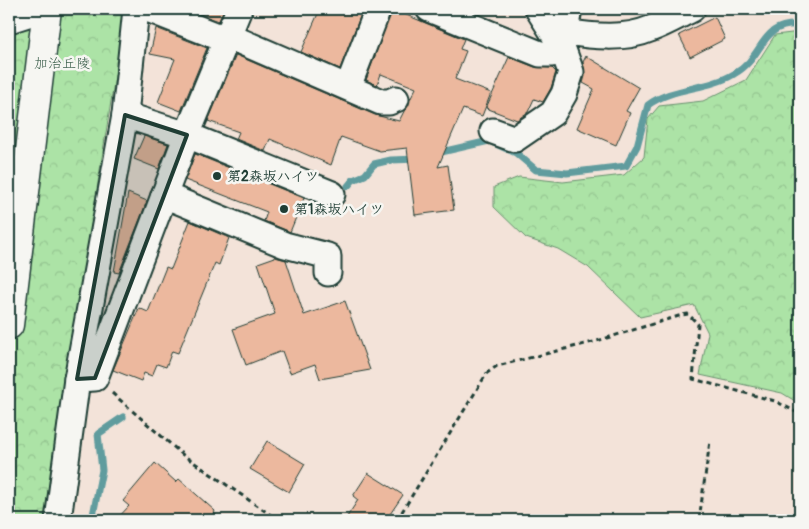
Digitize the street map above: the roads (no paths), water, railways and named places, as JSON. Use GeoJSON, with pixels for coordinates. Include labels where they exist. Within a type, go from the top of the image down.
{"type":"FeatureCollection","features":[{"type":"Feature","properties":{"kind":"highway"},"geometry":{"type":"LineString","coordinates":[[9,325],[47,9]]}},
{"type":"Feature","properties":{"kind":"street"},"geometry":{"type":"LineString","coordinates":[[9,20],[43,9]]}},
{"type":"Feature","properties":{"kind":"street"},"geometry":{"type":"LineString","coordinates":[[58,520],[86,379],[125,115],[136,9]]}},
{"type":"Feature","properties":{"kind":"street"},"geometry":{"type":"LineString","coordinates":[[148,9],[214,35],[228,36],[381,102],[389,102],[396,99]]}},
{"type":"Feature","properties":{"kind":"street"},"geometry":{"type":"LineString","coordinates":[[86,379],[164,195],[239,9]]}},
{"type":"Feature","properties":{"kind":"street"},"geometry":{"type":"LineString","coordinates":[[348,87],[378,9]]}},
{"type":"Feature","properties":{"kind":"street"},"geometry":{"type":"LineString","coordinates":[[430,9],[540,54],[552,54],[566,29]]}},
{"type":"Feature","properties":{"kind":"street"},"geometry":{"type":"LineString","coordinates":[[538,9],[566,29],[591,36],[636,33],[649,30],[692,9]]}},
{"type":"Feature","properties":{"kind":"street"},"geometry":{"type":"LineString","coordinates":[[493,131],[515,139],[553,113],[564,94],[571,72],[566,29]]}},
{"type":"Feature","properties":{"kind":"street"},"geometry":{"type":"LineString","coordinates":[[125,115],[187,135],[332,194]]}},
{"type":"Feature","properties":{"kind":"street"},"geometry":{"type":"LineString","coordinates":[[164,195],[284,245],[328,256],[328,273]]}},
{"type":"Feature","properties":{"kind":"waterway"},"geometry":{"type":"LineString","coordinates":[[437,153],[489,141],[516,153],[536,170],[567,173],[626,166],[637,146],[648,105],[668,95],[713,83],[734,74],[752,59],[763,42],[777,29],[800,25]]}},
{"type":"Feature","properties":{"kind":"waterway"},"geometry":{"type":"LineString","coordinates":[[348,186],[353,180],[365,175],[374,164],[391,160],[418,159]]}},
{"type":"Feature","properties":{"kind":"waterway"},"geometry":{"type":"LineString","coordinates":[[92,520],[102,470],[98,434],[123,417]]}},
{"type":"Feature","properties":{"kind":"place","name":"第2森坂ハイツ"},"geometry":{"type":"Point","coordinates":[217,176]}},
{"type":"Feature","properties":{"kind":"place","name":"第1森坂ハイツ"},"geometry":{"type":"Point","coordinates":[284,209]}},
{"type":"Feature","properties":{"kind":"park label","name":"加治丘陵"},"geometry":{"type":"Point","coordinates":[62,63]}}]}
